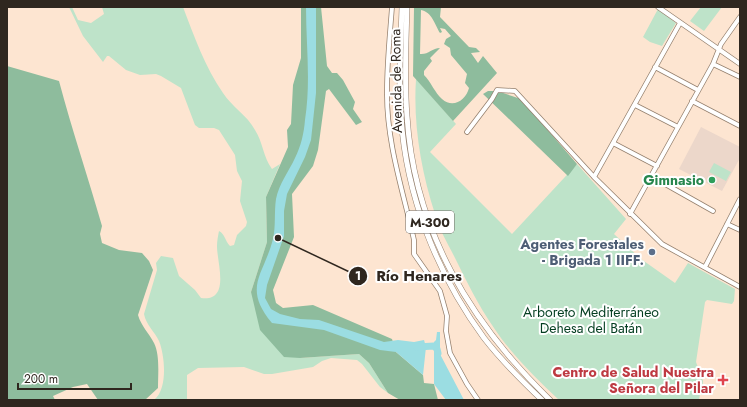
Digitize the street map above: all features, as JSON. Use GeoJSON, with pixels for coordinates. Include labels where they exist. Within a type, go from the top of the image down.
{"type":"FeatureCollection","features":[{"type":"Feature","properties":{"kind":"main road","name":"Avenida de Roma"},"geometry":{"type":"LineString","coordinates":[[402,7],[401,116],[406,160],[414,193],[427,234],[456,295],[481,333],[520,379],[542,400]]}},
{"type":"Feature","properties":{"kind":"main road","name":"Avenida de Roma"},"geometry":{"type":"LineString","coordinates":[[407,7],[405,71],[407,117],[412,159],[432,231],[461,292],[486,329],[515,365],[550,400]]}},
{"type":"Feature","properties":{"kind":"street"},"geometry":{"type":"LineString","coordinates":[[392,7],[387,90],[390,126],[395,161],[414,240],[414,254],[440,291],[447,316],[446,331],[450,352],[467,384],[478,400]]}},
{"type":"Feature","properties":{"kind":"street"},"geometry":{"type":"LineString","coordinates":[[658,7],[740,64]]}},
{"type":"Feature","properties":{"kind":"street"},"geometry":{"type":"LineString","coordinates":[[630,214],[713,64],[718,50],[740,17]]}},
{"type":"Feature","properties":{"kind":"street"},"geometry":{"type":"LineString","coordinates":[[594,176],[680,23]]}},
{"type":"Feature","properties":{"kind":"street"},"geometry":{"type":"LineString","coordinates":[[713,64],[740,78]]}},
{"type":"Feature","properties":{"kind":"street"},"geometry":{"type":"LineString","coordinates":[[655,67],[698,90]]}},
{"type":"Feature","properties":{"kind":"street"},"geometry":{"type":"LineString","coordinates":[[467,132],[497,90],[515,91],[630,214],[662,244],[740,287]]}},
{"type":"Feature","properties":{"kind":"street"},"geometry":{"type":"LineString","coordinates":[[692,101],[740,126]]}},
{"type":"Feature","properties":{"kind":"street"},"geometry":{"type":"LineString","coordinates":[[635,105],[678,127]]}},
{"type":"Feature","properties":{"kind":"street"},"geometry":{"type":"LineString","coordinates":[[613,143],[657,166]]}},
{"type":"Feature","properties":{"kind":"street"},"geometry":{"type":"LineString","coordinates":[[651,176],[713,212]]}},
{"type":"Feature","properties":{"kind":"street"},"geometry":{"type":"LineString","coordinates":[[705,267],[740,199]]}},
{"type":"Feature","properties":{"kind":"street"},"geometry":{"type":"LineString","coordinates":[[727,224],[740,230]]}},
{"type":"Feature","properties":{"kind":"shaded area"},"geometry":{"type":"Polygon","coordinates":[[[701,127],[740,147],[740,158],[722,191],[679,169],[701,127]]]}},
{"type":"Feature","properties":{"kind":"green space"},"geometry":{"type":"Polygon","coordinates":[[[69,7],[72,7],[78,20],[91,23],[104,14],[102,7],[183,7],[200,51],[217,83],[231,103],[252,125],[260,139],[267,160],[272,169],[280,164],[266,197],[267,242],[251,292],[300,358],[359,354],[369,363],[388,393],[380,387],[362,364],[357,360],[331,358],[322,361],[313,367],[272,374],[264,374],[244,367],[198,368],[187,375],[187,400],[154,400],[162,388],[164,363],[159,341],[147,322],[144,314],[157,270],[156,263],[161,256],[173,258],[179,276],[195,290],[201,298],[210,298],[216,294],[219,288],[220,280],[217,246],[219,231],[223,234],[230,246],[234,245],[237,235],[246,226],[247,222],[240,201],[242,181],[237,171],[235,155],[219,130],[214,128],[199,128],[195,125],[181,88],[156,74],[140,75],[126,70],[109,56],[107,56],[103,62],[83,36],[69,7]]]}},
{"type":"Feature","properties":{"kind":"green space"},"geometry":{"type":"Polygon","coordinates":[[[301,7],[321,7],[327,66],[332,73],[337,73],[343,80],[355,102],[353,109],[362,122],[356,125],[329,89],[326,91],[318,150],[313,166],[292,194],[294,237],[273,290],[276,303],[283,308],[313,305],[392,339],[396,352],[423,375],[424,383],[434,384],[438,400],[400,400],[388,393],[369,363],[359,354],[300,358],[284,357],[260,330],[251,292],[267,242],[266,197],[288,147],[287,130],[291,124],[293,85],[301,58],[301,7]]]}},
{"type":"Feature","properties":{"kind":"green space"},"geometry":{"type":"Polygon","coordinates":[[[414,7],[441,7],[440,17],[469,47],[476,48],[480,52],[471,53],[478,63],[483,56],[497,73],[453,121],[413,76],[414,7]],[[421,10],[420,54],[440,48],[430,58],[432,61],[424,71],[424,75],[442,99],[450,103],[458,102],[465,96],[469,88],[465,83],[467,74],[451,55],[450,48],[444,44],[446,39],[451,36],[445,29],[440,28],[442,32],[440,33],[431,16],[425,11],[421,10]]]}},
{"type":"Feature","properties":{"kind":"green space"},"geometry":{"type":"Polygon","coordinates":[[[701,7],[722,7],[704,31],[690,21],[701,7]]]}},
{"type":"Feature","properties":{"kind":"green space"},"geometry":{"type":"Polygon","coordinates":[[[658,9],[676,23],[662,46],[650,42],[643,37],[658,9]]]}},
{"type":"Feature","properties":{"kind":"green space"},"geometry":{"type":"Polygon","coordinates":[[[7,66],[59,81],[102,226],[100,234],[102,243],[119,250],[142,253],[149,261],[153,270],[138,315],[156,348],[158,388],[145,400],[98,400],[87,384],[73,387],[53,396],[55,400],[7,400],[7,66]]]}},
{"type":"Feature","properties":{"kind":"green space","name":"Arboreto Mediterráneo Dehesa del Batán"},"geometry":{"type":"Polygon","coordinates":[[[416,79],[456,124],[430,152],[512,234],[577,164],[626,219],[614,234],[641,259],[675,283],[688,263],[735,289],[734,301],[732,304],[707,300],[705,302],[696,362],[703,381],[702,395],[700,394],[699,400],[559,400],[516,357],[488,319],[446,241],[437,220],[430,198],[419,147],[415,96],[416,79]]]}},
{"type":"Feature","properties":{"kind":"green space"},"geometry":{"type":"Polygon","coordinates":[[[488,91],[497,91],[521,99],[577,164],[568,176],[483,94],[488,91]]]}},
{"type":"Feature","properties":{"kind":"green space"},"geometry":{"type":"Polygon","coordinates":[[[714,163],[731,172],[726,181],[709,172],[714,163]]]}},
{"type":"Feature","properties":{"kind":"water"},"geometry":{"type":"Polygon","coordinates":[[[306,7],[316,7],[316,93],[311,140],[305,157],[287,194],[284,211],[284,236],[267,285],[265,298],[271,309],[280,314],[300,319],[319,320],[384,342],[398,340],[414,342],[424,340],[426,347],[423,375],[396,352],[380,350],[324,330],[272,323],[263,311],[258,300],[258,281],[274,234],[277,193],[293,163],[301,144],[304,130],[308,92],[306,7]]]}},
{"type":"Feature","properties":{"kind":"water"},"geometry":{"type":"Polygon","coordinates":[[[437,332],[440,332],[440,354],[464,400],[446,400],[434,384],[434,342],[436,340],[437,332]]]}},
{"type":"Feature","properties":{"kind":"waterway"},"geometry":{"type":"LineString","coordinates":[[417,347],[434,346],[438,353]]}},
{"type":"Feature","properties":{"kind":"place","name":"Gimnasio"},"geometry":{"type":"Point","coordinates":[712,180]}},
{"type":"Feature","properties":{"kind":"place","name":"Río Henares"},"geometry":{"type":"Point","coordinates":[278,238]}},
{"type":"Feature","properties":{"kind":"place","name":"Agentes Forestales - Brigada 1 IIFF."},"geometry":{"type":"Point","coordinates":[652,252]}},
{"type":"Feature","properties":{"kind":"place","name":"Centro de Salud Nuestra Señora del Pilar"},"geometry":{"type":"Point","coordinates":[723,380]}}]}
